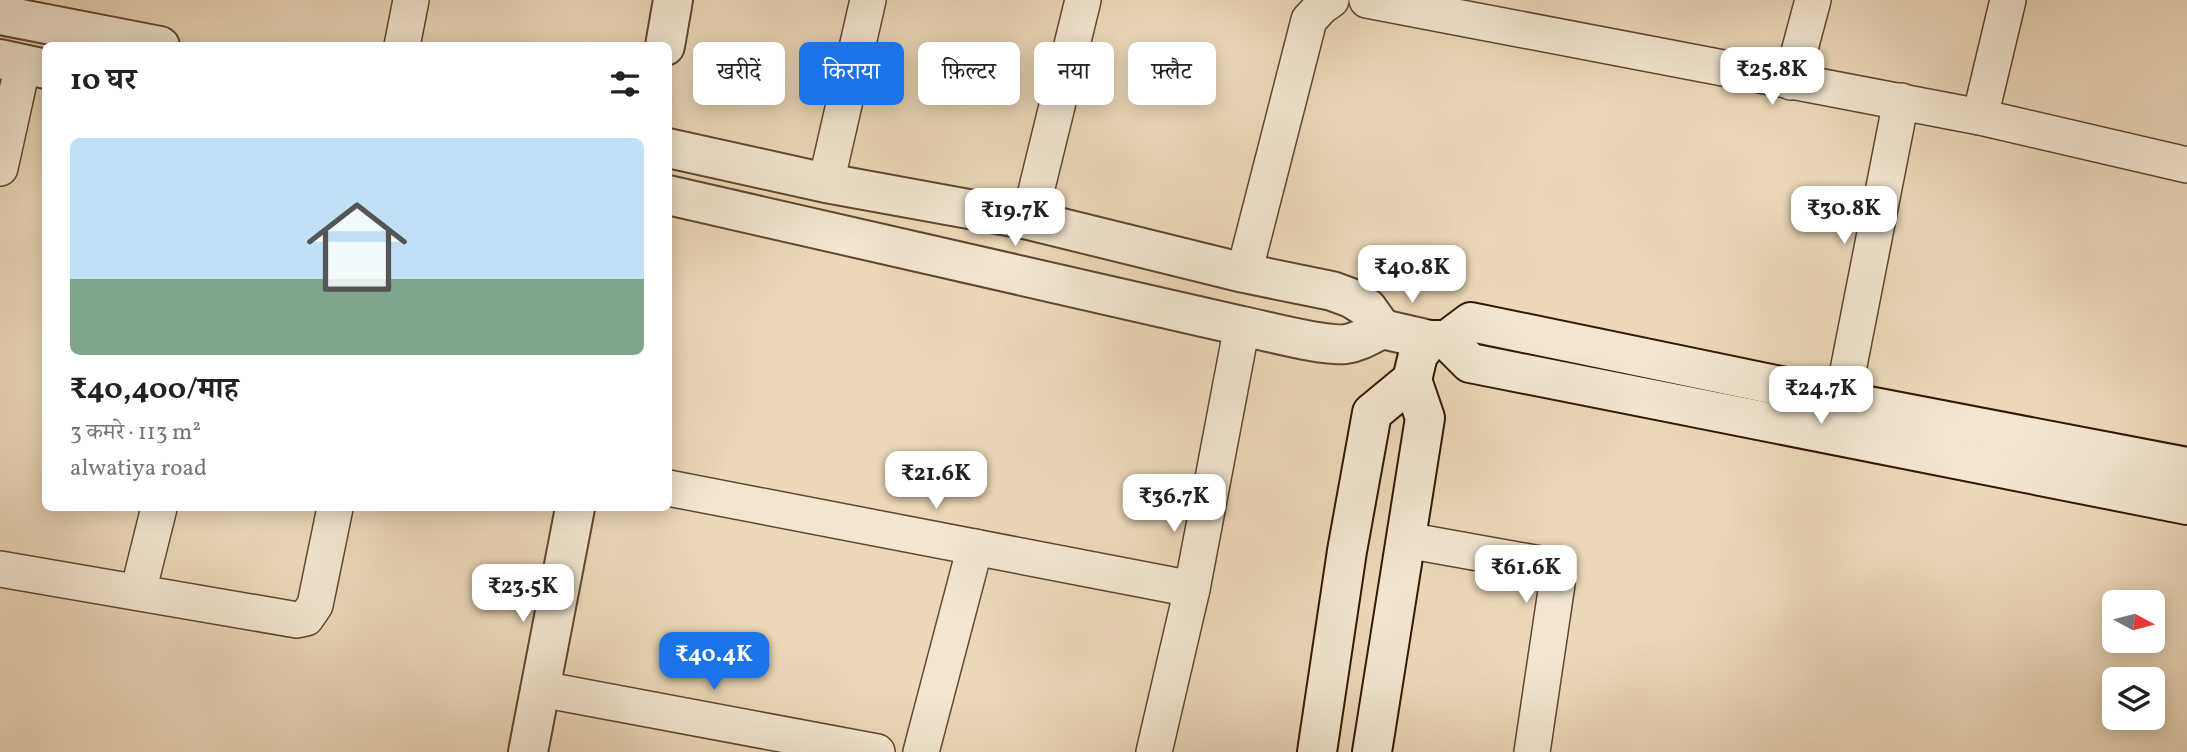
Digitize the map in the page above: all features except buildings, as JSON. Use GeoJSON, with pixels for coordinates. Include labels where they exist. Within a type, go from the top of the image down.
{"type":"FeatureCollection","features":[{"type":"Feature","properties":{"kind":"main road"},"geometry":{"type":"LineString","coordinates":[[666,42],[673,0]]}},
{"type":"Feature","properties":{"kind":"main road"},"geometry":{"type":"LineString","coordinates":[[0,15],[139,42]]}},
{"type":"Feature","properties":{"kind":"main road"},"geometry":{"type":"LineString","coordinates":[[672,149],[826,183],[1029,220],[1244,273],[1332,291],[1367,308],[1381,329]]}},
{"type":"Feature","properties":{"kind":"main road"},"geometry":{"type":"LineString","coordinates":[[672,196],[1242,326],[1344,344],[1363,339],[1381,329],[1438,340],[1470,363],[2187,505]]}},
{"type":"Feature","properties":{"kind":"main road"},"geometry":{"type":"LineString","coordinates":[[1372,752],[1425,418],[1412,380],[1418,355],[1438,340],[1471,322],[1842,401],[2187,467]]}},
{"type":"Feature","properties":{"kind":"main road"},"geometry":{"type":"LineString","coordinates":[[1317,752],[1347,551],[1372,413],[1412,380]]}},
{"type":"Feature","properties":{"kind":"main road"},"geometry":{"type":"LineString","coordinates":[[528,752],[574,511]]}},
{"type":"Feature","properties":{"kind":"street"},"geometry":{"type":"LineString","coordinates":[[403,42],[411,0]]}},
{"type":"Feature","properties":{"kind":"street"},"geometry":{"type":"LineString","coordinates":[[826,183],[868,0]]}},
{"type":"Feature","properties":{"kind":"street"},"geometry":{"type":"LineString","coordinates":[[1029,220],[1083,0]]}},
{"type":"Feature","properties":{"kind":"street"},"geometry":{"type":"LineString","coordinates":[[1244,273],[1309,20],[1321,6],[1331,0]]}},
{"type":"Feature","properties":{"kind":"street"},"geometry":{"type":"LineString","coordinates":[[1367,0],[1443,7],[1493,25],[1980,117],[2187,165]]}},
{"type":"Feature","properties":{"kind":"street"},"geometry":{"type":"LineString","coordinates":[[1791,82],[1813,0]]}},
{"type":"Feature","properties":{"kind":"street"},"geometry":{"type":"LineString","coordinates":[[1980,117],[2008,0]]}},
{"type":"Feature","properties":{"kind":"street"},"geometry":{"type":"LineString","coordinates":[[0,168],[23,64]]}},
{"type":"Feature","properties":{"kind":"street"},"geometry":{"type":"LineString","coordinates":[[1842,401],[1900,101]]}},
{"type":"Feature","properties":{"kind":"street"},"geometry":{"type":"LineString","coordinates":[[1154,752],[1192,589],[1242,326]]}},
{"type":"Feature","properties":{"kind":"street"},"geometry":{"type":"LineString","coordinates":[[672,489],[1192,589]]}},
{"type":"Feature","properties":{"kind":"street"},"geometry":{"type":"LineString","coordinates":[[138,592],[158,511]]}},
{"type":"Feature","properties":{"kind":"street"},"geometry":{"type":"LineString","coordinates":[[0,569],[297,620],[306,618],[315,606],[334,511]]}},
{"type":"Feature","properties":{"kind":"street"},"geometry":{"type":"LineString","coordinates":[[1406,540],[1546,565],[1556,572],[1557,584],[1532,752]]}},
{"type":"Feature","properties":{"kind":"street"},"geometry":{"type":"LineString","coordinates":[[921,752],[975,547]]}},
{"type":"Feature","properties":{"kind":"street"},"geometry":{"type":"LineString","coordinates":[[541,689],[877,752]]}}]}
